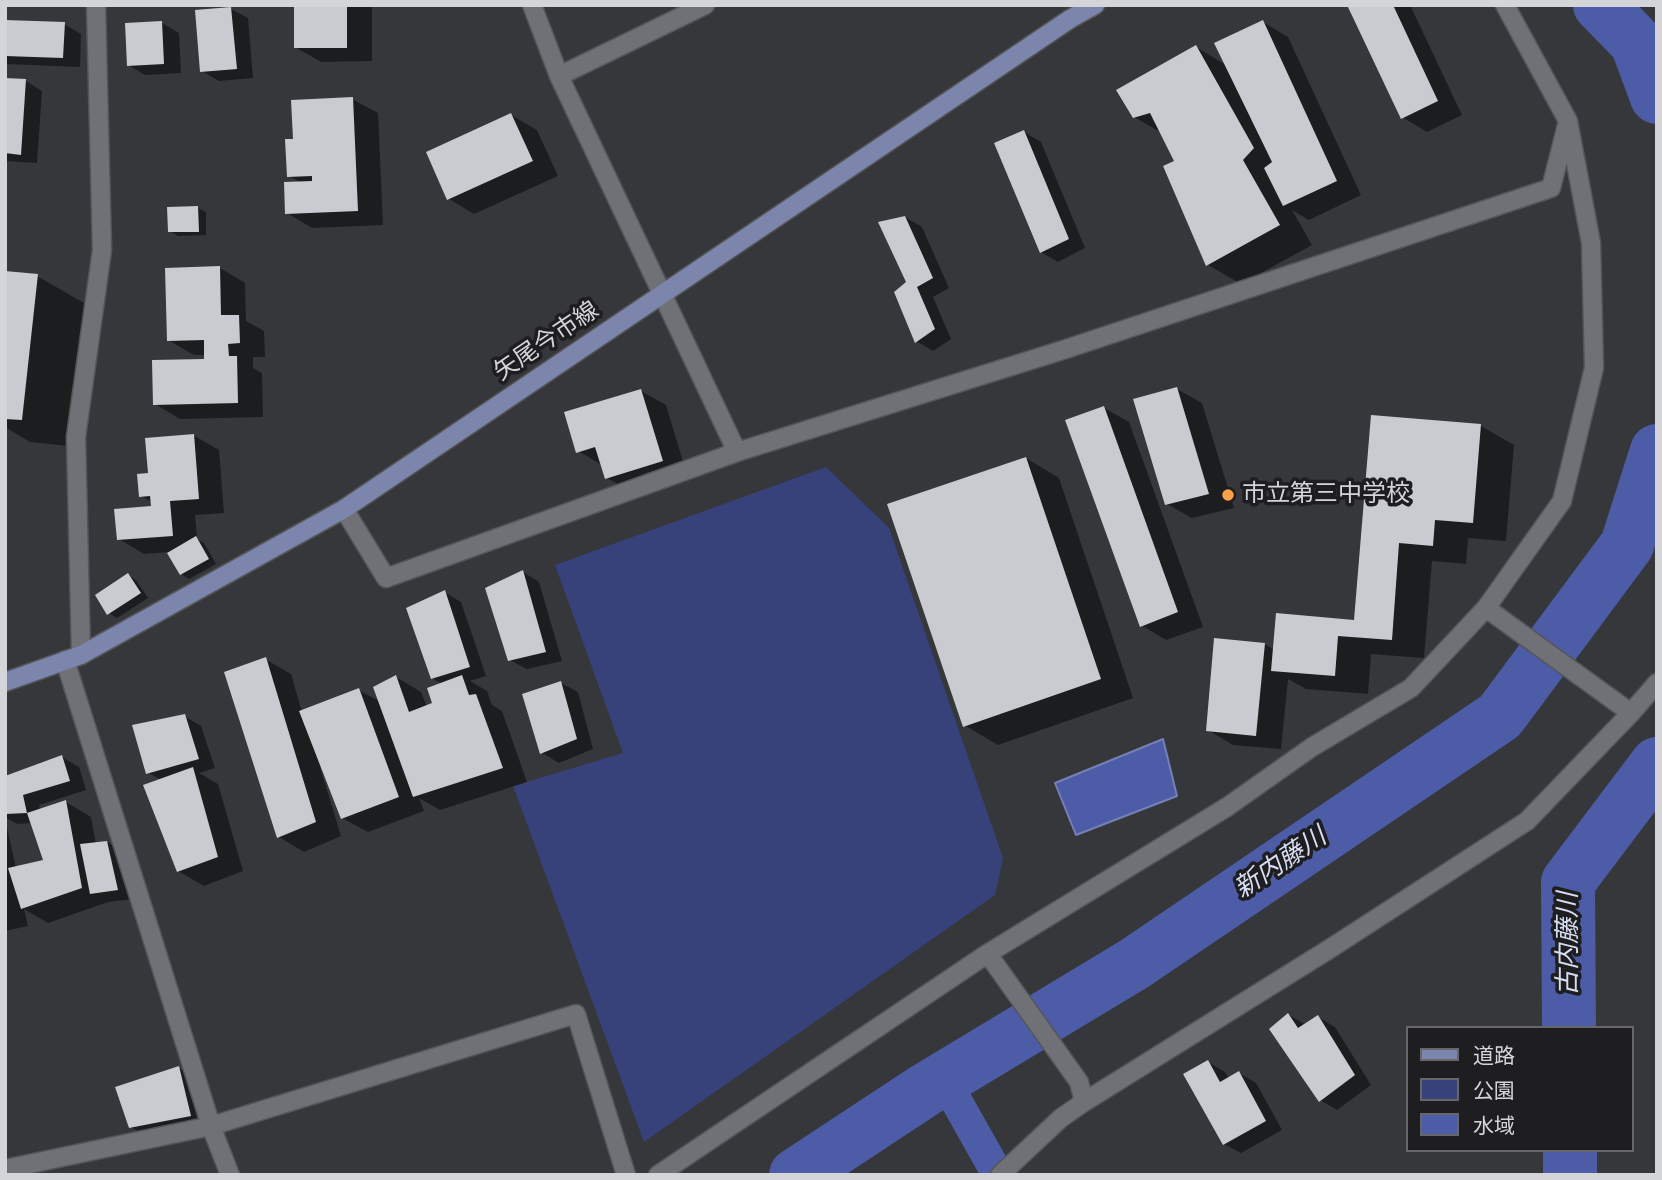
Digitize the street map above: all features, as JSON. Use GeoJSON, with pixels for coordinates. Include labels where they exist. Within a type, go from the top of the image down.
{"type":"FeatureCollection","features":[{"type":"Feature","properties":{"kind":"main road","name":"矢尾今市線"},"geometry":{"type":"LineString","coordinates":[[5,682],[73,657],[344,509],[1070,19],[1095,5]]}},
{"type":"Feature","properties":{"kind":"street"},"geometry":{"type":"LineString","coordinates":[[96,5],[102,250],[76,437],[73,657],[211,1126],[230,1175]]}},
{"type":"Feature","properties":{"kind":"street"},"geometry":{"type":"LineString","coordinates":[[532,5],[559,76],[737,452]]}},
{"type":"Feature","properties":{"kind":"street"},"geometry":{"type":"LineString","coordinates":[[559,76],[705,5]]}},
{"type":"Feature","properties":{"kind":"street"},"geometry":{"type":"LineString","coordinates":[[658,1175],[1227,807],[1312,747],[1411,688],[1486,608],[1562,500],[1594,368],[1591,243],[1568,121],[1505,5]]}},
{"type":"Feature","properties":{"kind":"street"},"geometry":{"type":"LineString","coordinates":[[344,509],[386,578],[737,452],[1066,349],[1551,188],[1568,121]]}},
{"type":"Feature","properties":{"kind":"street"},"geometry":{"type":"LineString","coordinates":[[1486,608],[1643,708]]}},
{"type":"Feature","properties":{"kind":"street"},"geometry":{"type":"LineString","coordinates":[[1000,1175],[1061,1118],[1084,1102],[1331,948],[1527,821],[1643,708],[1657,683]]}},
{"type":"Feature","properties":{"kind":"street"},"geometry":{"type":"LineString","coordinates":[[991,959],[1079,1082],[1084,1102]]}},
{"type":"Feature","properties":{"kind":"street"},"geometry":{"type":"LineString","coordinates":[[5,1169],[211,1126],[576,1014],[626,1175]]}},
{"type":"Feature","properties":{"kind":"green space"},"geometry":{"type":"Polygon","coordinates":[[[826,467],[889,528],[1003,858],[995,895],[644,1142],[513,786],[623,753],[555,565],[826,467]]]}},
{"type":"Feature","properties":{"kind":"water"},"geometry":{"type":"Polygon","coordinates":[[[1163,739],[1177,796],[1076,835],[1055,783],[1163,739]]]}},
{"type":"Feature","properties":{"kind":"building"},"geometry":{"type":"Polygon","coordinates":[[[294,5],[347,5],[347,48],[294,48],[294,5]]]}},
{"type":"Feature","properties":{"kind":"building"},"geometry":{"type":"Polygon","coordinates":[[[1347,5],[1393,5],[1438,101],[1401,119],[1347,5]]]}},
{"type":"Feature","properties":{"kind":"building"},"geometry":{"type":"Polygon","coordinates":[[[231,7],[237,69],[200,72],[195,10],[231,7]]]}},
{"type":"Feature","properties":{"kind":"building"},"geometry":{"type":"Polygon","coordinates":[[[5,20],[65,22],[63,58],[5,56],[5,20]]]}},
{"type":"Feature","properties":{"kind":"building"},"geometry":{"type":"Polygon","coordinates":[[[1263,20],[1337,181],[1283,206],[1264,168],[1272,162],[1214,43],[1263,20]]]}},
{"type":"Feature","properties":{"kind":"building"},"geometry":{"type":"Polygon","coordinates":[[[162,21],[164,64],[127,66],[125,23],[162,21]]]}},
{"type":"Feature","properties":{"kind":"building"},"geometry":{"type":"Polygon","coordinates":[[[1196,45],[1254,148],[1243,160],[1280,225],[1206,266],[1163,166],[1174,161],[1150,113],[1133,118],[1116,90],[1196,45]]]}},
{"type":"Feature","properties":{"kind":"building"},"geometry":{"type":"Polygon","coordinates":[[[5,78],[26,79],[21,155],[5,153],[5,78]]]}},
{"type":"Feature","properties":{"kind":"building"},"geometry":{"type":"Polygon","coordinates":[[[353,97],[358,211],[285,214],[284,182],[312,181],[312,176],[287,177],[285,139],[293,139],[291,100],[353,97]]]}},
{"type":"Feature","properties":{"kind":"building"},"geometry":{"type":"Polygon","coordinates":[[[511,113],[533,161],[447,200],[426,152],[511,113]]]}},
{"type":"Feature","properties":{"kind":"building"},"geometry":{"type":"Polygon","coordinates":[[[1024,130],[1069,239],[1040,253],[994,143],[1024,130]]]}},
{"type":"Feature","properties":{"kind":"building"},"geometry":{"type":"Polygon","coordinates":[[[198,206],[199,232],[168,232],[167,207],[198,206]]]}},
{"type":"Feature","properties":{"kind":"building"},"geometry":{"type":"Polygon","coordinates":[[[905,216],[933,278],[917,287],[935,329],[915,343],[894,292],[906,282],[878,222],[905,216]]]}},
{"type":"Feature","properties":{"kind":"building"},"geometry":{"type":"Polygon","coordinates":[[[220,266],[221,315],[239,315],[240,343],[228,344],[229,356],[237,356],[238,403],[153,405],[152,360],[204,359],[204,340],[167,341],[165,268],[220,266]]]}},
{"type":"Feature","properties":{"kind":"building"},"geometry":{"type":"Polygon","coordinates":[[[5,271],[38,274],[22,420],[5,419],[5,271]]]}},
{"type":"Feature","properties":{"kind":"building"},"geometry":{"type":"Polygon","coordinates":[[[1177,387],[1209,494],[1165,505],[1133,399],[1177,387]]]}},
{"type":"Feature","properties":{"kind":"building"},"geometry":{"type":"Polygon","coordinates":[[[641,389],[663,461],[605,479],[595,447],[576,453],[564,412],[641,389]]]}},
{"type":"Feature","properties":{"kind":"building"},"geometry":{"type":"Polygon","coordinates":[[[1104,406],[1178,612],[1140,627],[1065,420],[1104,406]]]}},
{"type":"Feature","properties":{"kind":"building"},"geometry":{"type":"Polygon","coordinates":[[[1371,415],[1481,424],[1473,523],[1435,520],[1433,546],[1399,543],[1392,640],[1338,636],[1335,676],[1271,671],[1276,613],[1354,620],[1371,415]]]}},
{"type":"Feature","properties":{"kind":"building"},"geometry":{"type":"Polygon","coordinates":[[[194,434],[199,499],[170,501],[173,536],[117,540],[114,509],[151,506],[150,496],[139,497],[137,474],[148,473],[145,438],[194,434]]]}},
{"type":"Feature","properties":{"kind":"building"},"geometry":{"type":"Polygon","coordinates":[[[1026,457],[1101,679],[963,727],[887,504],[1026,457]]]}},
{"type":"Feature","properties":{"kind":"building"},"geometry":{"type":"Polygon","coordinates":[[[196,536],[209,559],[180,575],[167,553],[196,536]]]}},
{"type":"Feature","properties":{"kind":"building"},"geometry":{"type":"Polygon","coordinates":[[[523,570],[546,652],[508,661],[485,588],[523,570]]]}},
{"type":"Feature","properties":{"kind":"building"},"geometry":{"type":"Polygon","coordinates":[[[128,573],[141,593],[107,615],[95,595],[128,573]]]}},
{"type":"Feature","properties":{"kind":"building"},"geometry":{"type":"Polygon","coordinates":[[[445,590],[470,667],[431,679],[406,608],[445,590]]]}},
{"type":"Feature","properties":{"kind":"building"},"geometry":{"type":"Polygon","coordinates":[[[1214,638],[1265,643],[1256,736],[1206,731],[1214,638]]]}},
{"type":"Feature","properties":{"kind":"building"},"geometry":{"type":"Polygon","coordinates":[[[266,657],[316,822],[277,838],[224,672],[266,657]]]}},
{"type":"Feature","properties":{"kind":"building"},"geometry":{"type":"Polygon","coordinates":[[[396,675],[409,712],[432,703],[427,688],[462,675],[469,695],[476,694],[503,768],[413,797],[373,687],[396,675]]]}},
{"type":"Feature","properties":{"kind":"building"},"geometry":{"type":"Polygon","coordinates":[[[561,681],[577,739],[540,754],[522,694],[561,681]]]}},
{"type":"Feature","properties":{"kind":"building"},"geometry":{"type":"Polygon","coordinates":[[[359,688],[399,797],[341,819],[299,711],[359,688]]]}},
{"type":"Feature","properties":{"kind":"building"},"geometry":{"type":"Polygon","coordinates":[[[185,714],[199,759],[146,774],[132,725],[185,714]]]}},
{"type":"Feature","properties":{"kind":"building"},"geometry":{"type":"Polygon","coordinates":[[[62,755],[70,781],[23,795],[27,813],[5,814],[5,776],[62,755]]]}},
{"type":"Feature","properties":{"kind":"building"},"geometry":{"type":"Polygon","coordinates":[[[193,767],[218,857],[177,872],[143,785],[193,767]]]}},
{"type":"Feature","properties":{"kind":"building"},"geometry":{"type":"Polygon","coordinates":[[[66,800],[82,888],[21,909],[8,868],[43,860],[27,813],[66,800]]]}},
{"type":"Feature","properties":{"kind":"building"},"geometry":{"type":"Polygon","coordinates":[[[107,841],[118,890],[90,894],[80,844],[107,841]]]}},
{"type":"Feature","properties":{"kind":"building"},"geometry":{"type":"Polygon","coordinates":[[[1288,1013],[1298,1028],[1318,1015],[1355,1075],[1319,1102],[1269,1029],[1288,1013]]]}},
{"type":"Feature","properties":{"kind":"building"},"geometry":{"type":"Polygon","coordinates":[[[1208,1060],[1220,1082],[1239,1071],[1266,1121],[1223,1145],[1183,1074],[1208,1060]]]}},
{"type":"Feature","properties":{"kind":"building"},"geometry":{"type":"Polygon","coordinates":[[[179,1066],[191,1116],[129,1128],[115,1087],[179,1066]]]}},
{"type":"Feature","properties":{"kind":"waterway","name":"新内藤川"},"geometry":{"type":"LineString","coordinates":[[1600,5],[1637,43],[1657,97]]}},
{"type":"Feature","properties":{"kind":"waterway","name":"新内藤川"},"geometry":{"type":"LineString","coordinates":[[796,1175],[925,1090],[1134,964],[1500,716],[1627,545],[1657,451]]}},
{"type":"Feature","properties":{"kind":"waterway","name":"古内藤川"},"geometry":{"type":"LineString","coordinates":[[1569,1026],[1568,882],[1657,764]]}},
{"type":"Feature","properties":{"kind":"waterway"},"geometry":{"type":"LineString","coordinates":[[944,1079],[998,1175]]}},
{"type":"Feature","properties":{"kind":"waterway","name":"古内藤川"},"geometry":{"type":"LineString","coordinates":[[1570,1152],[1570,1175]]}},
{"type":"Feature","properties":{"kind":"place","name":"市立第三中学校"},"geometry":{"type":"Point","coordinates":[1228,495]}}]}
